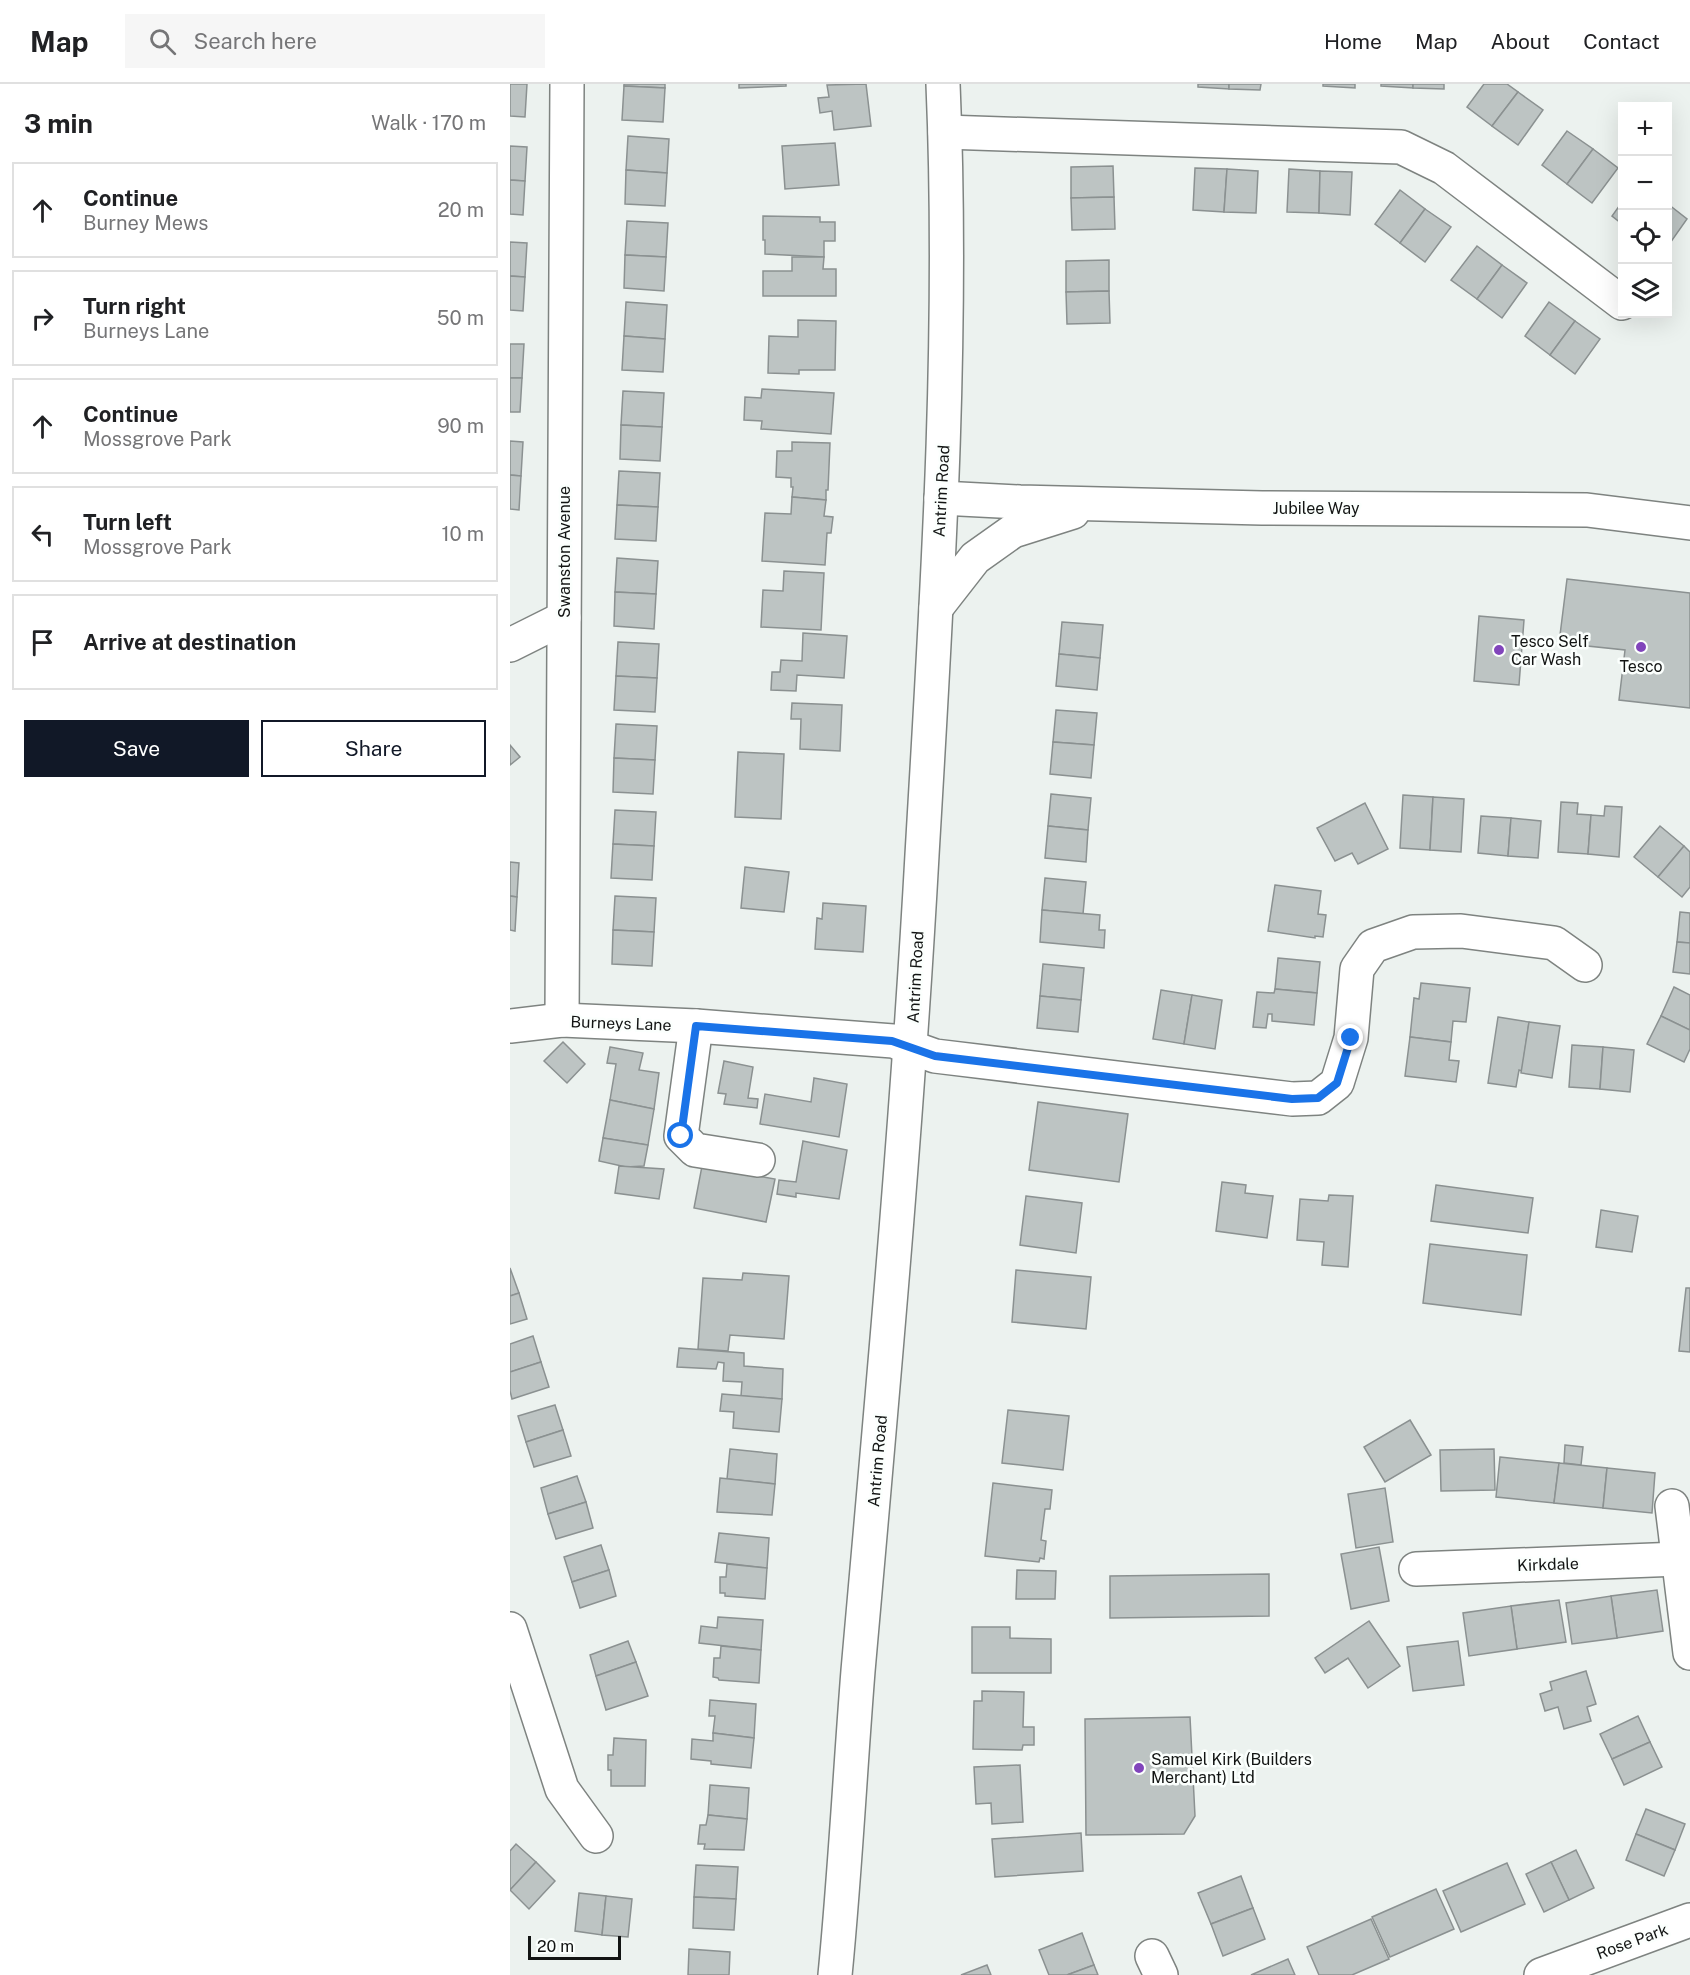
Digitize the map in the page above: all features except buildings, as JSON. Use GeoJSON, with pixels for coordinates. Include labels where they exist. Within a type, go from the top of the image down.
{"type":"FeatureCollection","features":[{"type":"Feature","properties":{"kind":"street","name":"Swanston Avenue"},"geometry":{"type":"LineString","coordinates":[[562,1020],[567,84]]}},
{"type":"Feature","properties":{"kind":"street","name":"Antrim Road"},"geometry":{"type":"LineString","coordinates":[[835,1975],[911,1047],[936,608],[948,311],[943,84]]}},
{"type":"Feature","properties":{"kind":"street"},"geometry":{"type":"LineString","coordinates":[[945,132],[1401,147],[1444,168],[1618,299]]}},
{"type":"Feature","properties":{"kind":"street","name":"Jubilee Way"},"geometry":{"type":"LineString","coordinates":[[941,498],[1262,508],[1587,510],[1690,523]]}},
{"type":"Feature","properties":{"kind":"street"},"geometry":{"type":"LineString","coordinates":[[936,608],[975,558],[1013,531],[1097,504]]}},
{"type":"Feature","properties":{"kind":"street"},"geometry":{"type":"LineString","coordinates":[[510,645],[564,618]]}},
{"type":"Feature","properties":{"kind":"street","name":"Burneys Lane"},"geometry":{"type":"LineString","coordinates":[[510,1026],[562,1020],[696,1026],[892,1041],[935,1056],[1292,1099],[1318,1098],[1337,1083],[1351,1038],[1357,969],[1372,946],[1413,932],[1461,931],[1554,943],[1585,965]]}},
{"type":"Feature","properties":{"kind":"street"},"geometry":{"type":"LineString","coordinates":[[696,1026],[681,1136],[695,1150],[758,1160]]}},
{"type":"Feature","properties":{"kind":"street"},"geometry":{"type":"LineString","coordinates":[[1672,1506],[1690,1653]]}},
{"type":"Feature","properties":{"kind":"street","name":"Kirkdale"},"geometry":{"type":"LineString","coordinates":[[1416,1569],[1679,1559]]}},
{"type":"Feature","properties":{"kind":"street"},"geometry":{"type":"LineString","coordinates":[[510,1629],[562,1789],[596,1836]]}},
{"type":"Feature","properties":{"kind":"street","name":"Rose Park"},"geometry":{"type":"LineString","coordinates":[[1541,1975],[1690,1920]]}},
{"type":"Feature","properties":{"kind":"place","name":"Tesco"},"geometry":{"type":"Point","coordinates":[1641,647]}},
{"type":"Feature","properties":{"kind":"place","name":"Tesco Self Car Wash"},"geometry":{"type":"Point","coordinates":[1499,650]}},
{"type":"Feature","properties":{"kind":"place","name":"Samuel Kirk (Builders Merchant) Ltd"},"geometry":{"type":"Point","coordinates":[1139,1768]}},
{"type":"Feature","properties":{"kind":"route"},"geometry":{"type":"LineString","coordinates":[[681,1136],[696,1026],[892,1041],[935,1056],[1292,1099],[1318,1098],[1337,1083],[1351,1038]]}}]}
